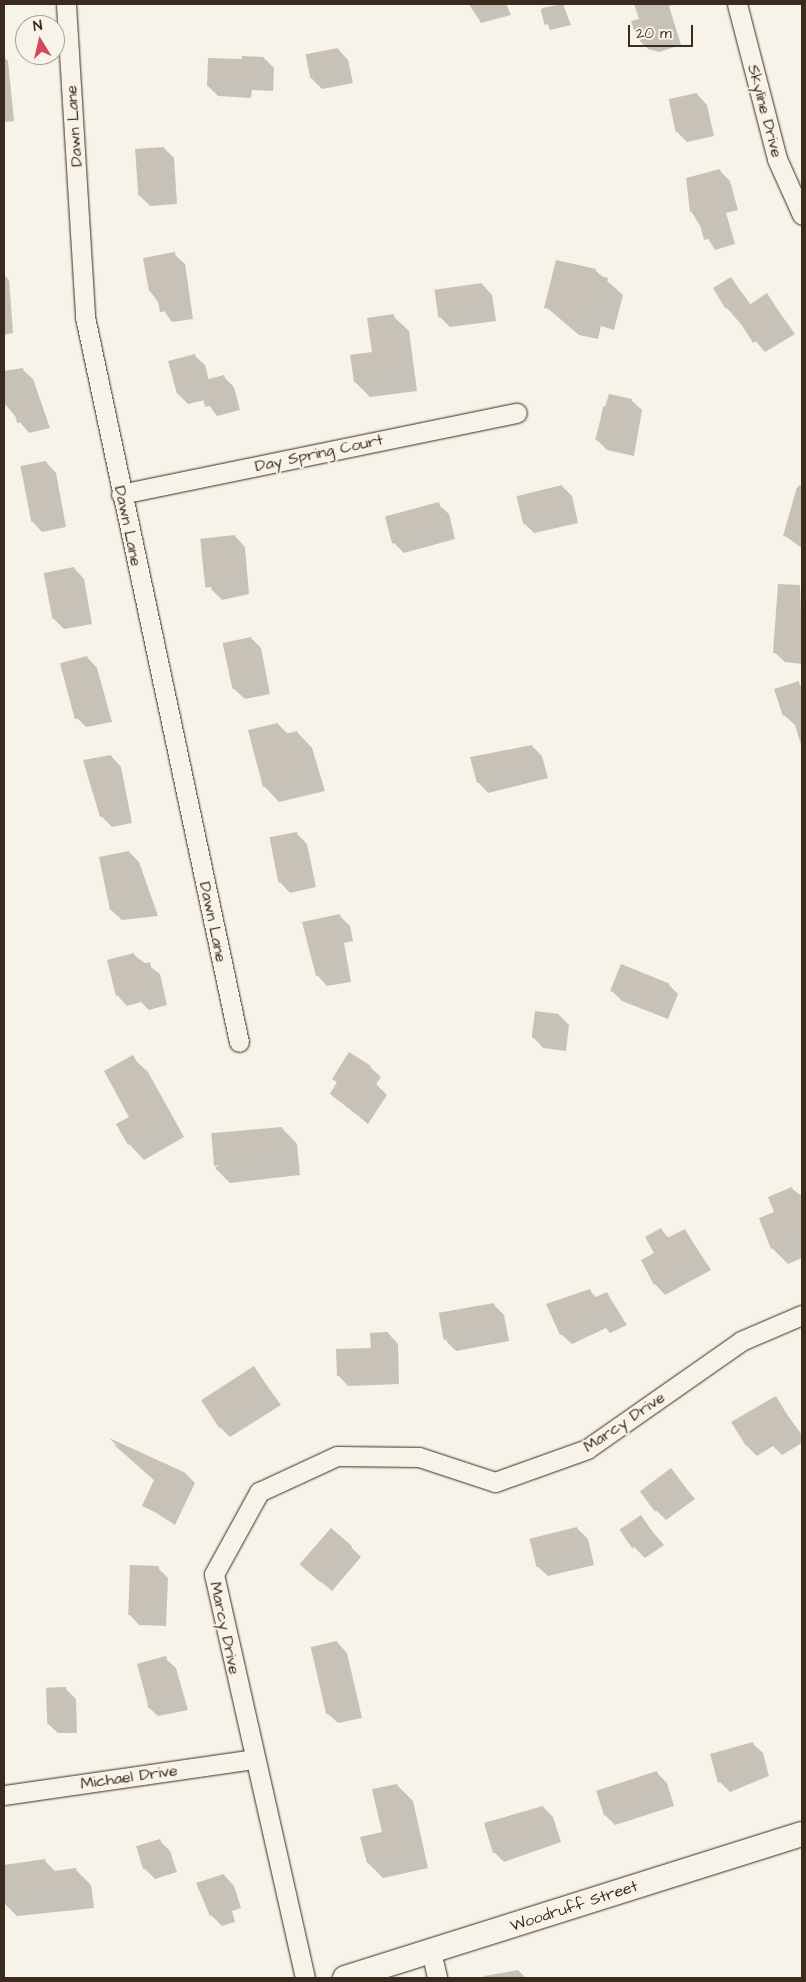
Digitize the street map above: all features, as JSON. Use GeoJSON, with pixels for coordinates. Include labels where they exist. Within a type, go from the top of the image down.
{"type":"FeatureCollection","features":[{"type":"Feature","properties":{"kind":"street","name":"Dawn Lane"},"geometry":{"type":"LineString","coordinates":[[66,4],[85,317],[120,494],[239,1042]]}},
{"type":"Feature","properties":{"kind":"street","name":"Skyline Drive"},"geometry":{"type":"LineString","coordinates":[[737,4],[777,159],[802,215]]}},
{"type":"Feature","properties":{"kind":"street","name":"Day Spring Court"},"geometry":{"type":"LineString","coordinates":[[120,494],[517,413]]}},
{"type":"Feature","properties":{"kind":"street","name":"Marcy Drive"},"geometry":{"type":"LineString","coordinates":[[305,1978],[254,1759],[214,1574],[259,1492],[337,1456],[419,1457],[495,1482],[588,1449],[742,1341],[802,1315]]}},
{"type":"Feature","properties":{"kind":"street","name":"Michael Drive"},"geometry":{"type":"LineString","coordinates":[[4,1795],[254,1759]]}},
{"type":"Feature","properties":{"kind":"street","name":"Woodruff Street"},"geometry":{"type":"LineString","coordinates":[[346,1978],[802,1834]]}},
{"type":"Feature","properties":{"kind":"street"},"geometry":{"type":"LineString","coordinates":[[431,1951],[437,1978]]}},
{"type":"Feature","properties":{"kind":"building"},"geometry":{"type":"Polygon","coordinates":[[[563,4],[567,20],[545,25],[541,10],[563,4]]]}},
{"type":"Feature","properties":{"kind":"building"},"geometry":{"type":"Polygon","coordinates":[[[634,4],[662,4],[672,35],[648,42],[646,36],[637,39],[631,21],[639,19],[634,4]]]}},
{"type":"Feature","properties":{"kind":"building"},"geometry":{"type":"Polygon","coordinates":[[[338,48],[343,73],[310,79],[306,54],[338,48]]]}},
{"type":"Feature","properties":{"kind":"building"},"geometry":{"type":"Polygon","coordinates":[[[242,56],[264,57],[263,81],[242,80],[241,88],[207,86],[208,58],[242,59],[242,56]]]}},
{"type":"Feature","properties":{"kind":"building"},"geometry":{"type":"Polygon","coordinates":[[[697,93],[704,126],[676,132],[669,99],[697,93]]]}},
{"type":"Feature","properties":{"kind":"building"},"geometry":{"type":"Polygon","coordinates":[[[164,147],[167,194],[138,196],[135,149],[164,147]]]}},
{"type":"Feature","properties":{"kind":"building"},"geometry":{"type":"Polygon","coordinates":[[[720,169],[728,200],[717,203],[725,234],[704,240],[696,210],[690,212],[686,178],[720,169]]]}},
{"type":"Feature","properties":{"kind":"building"},"geometry":{"type":"Polygon","coordinates":[[[175,252],[184,308],[160,312],[156,290],[149,291],[143,258],[175,252]]]}},
{"type":"Feature","properties":{"kind":"building"},"geometry":{"type":"Polygon","coordinates":[[[556,260],[596,269],[595,275],[608,278],[599,315],[585,312],[582,324],[562,319],[563,312],[544,308],[556,260]]]}},
{"type":"Feature","properties":{"kind":"building"},"geometry":{"type":"Polygon","coordinates":[[[731,277],[749,305],[767,293],[786,323],[753,343],[735,314],[740,310],[725,308],[713,288],[731,277]]]}},
{"type":"Feature","properties":{"kind":"building"},"geometry":{"type":"Polygon","coordinates":[[[482,283],[486,311],[438,317],[434,290],[482,283]]]}},
{"type":"Feature","properties":{"kind":"building"},"geometry":{"type":"Polygon","coordinates":[[[394,314],[403,375],[354,382],[350,355],[372,352],[367,318],[394,314]]]}},
{"type":"Feature","properties":{"kind":"building"},"geometry":{"type":"Polygon","coordinates":[[[195,354],[202,381],[224,375],[230,400],[205,407],[201,388],[177,394],[168,361],[195,354]]]}},
{"type":"Feature","properties":{"kind":"building"},"geometry":{"type":"Polygon","coordinates":[[[23,368],[29,399],[36,397],[40,418],[17,423],[13,403],[4,405],[4,371],[23,368]]]}},
{"type":"Feature","properties":{"kind":"building"},"geometry":{"type":"Polygon","coordinates":[[[609,394],[632,399],[624,446],[595,440],[609,394]]]}},
{"type":"Feature","properties":{"kind":"building"},"geometry":{"type":"Polygon","coordinates":[[[46,461],[57,517],[31,522],[20,466],[46,461]]]}},
{"type":"Feature","properties":{"kind":"building"},"geometry":{"type":"Polygon","coordinates":[[[562,485],[569,513],[523,525],[516,496],[562,485]]]}},
{"type":"Feature","properties":{"kind":"building"},"geometry":{"type":"Polygon","coordinates":[[[797,487],[802,488],[802,541],[783,536],[797,487]]]}},
{"type":"Feature","properties":{"kind":"building"},"geometry":{"type":"Polygon","coordinates":[[[439,502],[446,529],[392,544],[385,516],[439,502]]]}},
{"type":"Feature","properties":{"kind":"building"},"geometry":{"type":"Polygon","coordinates":[[[235,535],[240,584],[205,587],[200,539],[235,535]]]}},
{"type":"Feature","properties":{"kind":"building"},"geometry":{"type":"Polygon","coordinates":[[[74,567],[83,613],[53,619],[44,573],[74,567]]]}},
{"type":"Feature","properties":{"kind":"building"},"geometry":{"type":"Polygon","coordinates":[[[778,584],[800,585],[802,655],[773,653],[778,584]]]}},
{"type":"Feature","properties":{"kind":"building"},"geometry":{"type":"Polygon","coordinates":[[[251,637],[261,683],[232,689],[223,643],[251,637]]]}},
{"type":"Feature","properties":{"kind":"building"},"geometry":{"type":"Polygon","coordinates":[[[87,656],[102,712],[75,719],[60,663],[87,656]]]}},
{"type":"Feature","properties":{"kind":"building"},"geometry":{"type":"Polygon","coordinates":[[[799,681],[802,710],[783,716],[774,689],[799,681]]]}},
{"type":"Feature","properties":{"kind":"building"},"geometry":{"type":"Polygon","coordinates":[[[278,723],[281,735],[297,731],[310,775],[263,787],[248,730],[278,723]]]}},
{"type":"Feature","properties":{"kind":"building"},"geometry":{"type":"Polygon","coordinates":[[[532,745],[538,767],[477,783],[470,757],[532,745]]]}},
{"type":"Feature","properties":{"kind":"building"},"geometry":{"type":"Polygon","coordinates":[[[111,755],[123,812],[100,817],[83,760],[111,755]]]}},
{"type":"Feature","properties":{"kind":"building"},"geometry":{"type":"Polygon","coordinates":[[[297,832],[306,877],[278,882],[270,837],[297,832]]]}},
{"type":"Feature","properties":{"kind":"building"},"geometry":{"type":"Polygon","coordinates":[[[129,851],[136,886],[144,884],[148,906],[110,910],[99,857],[129,851]]]}},
{"type":"Feature","properties":{"kind":"building"},"geometry":{"type":"Polygon","coordinates":[[[340,914],[343,931],[334,933],[341,971],[316,976],[302,922],[340,914]]]}},
{"type":"Feature","properties":{"kind":"building"},"geometry":{"type":"Polygon","coordinates":[[[134,953],[137,965],[150,962],[157,995],[137,1000],[135,991],[116,996],[107,960],[134,953]]]}},
{"type":"Feature","properties":{"kind":"building"},"geometry":{"type":"Polygon","coordinates":[[[621,964],[669,983],[658,1010],[610,991],[621,964]]]}},
{"type":"Feature","properties":{"kind":"building"},"geometry":{"type":"Polygon","coordinates":[[[535,1011],[559,1014],[556,1041],[532,1038],[535,1011]]]}},
{"type":"Feature","properties":{"kind":"building"},"geometry":{"type":"Polygon","coordinates":[[[349,1052],[371,1066],[365,1075],[377,1083],[357,1115],[330,1094],[337,1082],[332,1079],[349,1052]]]}},
{"type":"Feature","properties":{"kind":"building"},"geometry":{"type":"Polygon","coordinates":[[[133,1055],[170,1121],[128,1145],[116,1124],[129,1117],[104,1071],[133,1055]]]}},
{"type":"Feature","properties":{"kind":"building"},"geometry":{"type":"Polygon","coordinates":[[[282,1127],[285,1160],[214,1166],[211,1133],[282,1127]]]}},
{"type":"Feature","properties":{"kind":"building"},"geometry":{"type":"Polygon","coordinates":[[[792,1187],[796,1197],[802,1194],[802,1236],[771,1249],[759,1218],[774,1212],[768,1197],[792,1187]]]}},
{"type":"Feature","properties":{"kind":"building"},"geometry":{"type":"Polygon","coordinates":[[[661,1228],[667,1238],[685,1229],[702,1259],[654,1285],[641,1260],[654,1253],[645,1237],[661,1228]]]}},
{"type":"Feature","properties":{"kind":"building"},"geometry":{"type":"Polygon","coordinates":[[[590,1289],[594,1298],[607,1292],[617,1314],[599,1323],[596,1318],[560,1335],[546,1304],[590,1289]]]}},
{"type":"Feature","properties":{"kind":"building"},"geometry":{"type":"Polygon","coordinates":[[[494,1303],[499,1331],[444,1340],[439,1313],[494,1303]]]}},
{"type":"Feature","properties":{"kind":"building"},"geometry":{"type":"Polygon","coordinates":[[[388,1332],[389,1374],[337,1376],[336,1349],[371,1348],[370,1333],[388,1332]]]}},
{"type":"Feature","properties":{"kind":"building"},"geometry":{"type":"Polygon","coordinates":[[[254,1366],[272,1394],[219,1428],[201,1400],[254,1366]]]}},
{"type":"Feature","properties":{"kind":"building"},"geometry":{"type":"Polygon","coordinates":[[[776,1396],[796,1430],[771,1445],[765,1435],[746,1446],[731,1422],[776,1396]]]}},
{"type":"Feature","properties":{"kind":"building"},"geometry":{"type":"Polygon","coordinates":[[[109,1438],[186,1473],[166,1517],[142,1506],[154,1480],[109,1438]]]}},
{"type":"Feature","properties":{"kind":"building"},"geometry":{"type":"Polygon","coordinates":[[[671,1468],[686,1488],[655,1511],[640,1491],[671,1468]]]}},
{"type":"Feature","properties":{"kind":"building"},"geometry":{"type":"Polygon","coordinates":[[[641,1515],[654,1534],[632,1549],[619,1530],[641,1515]]]}},
{"type":"Feature","properties":{"kind":"building"},"geometry":{"type":"Polygon","coordinates":[[[577,1527],[584,1555],[536,1567],[529,1539],[577,1527]]]}},
{"type":"Feature","properties":{"kind":"building"},"geometry":{"type":"Polygon","coordinates":[[[331,1528],[352,1546],[321,1583],[300,1564],[331,1528]]]}},
{"type":"Feature","properties":{"kind":"building"},"geometry":{"type":"Polygon","coordinates":[[[130,1565],[159,1566],[157,1616],[128,1615],[130,1565]]]}},
{"type":"Feature","properties":{"kind":"building"},"geometry":{"type":"Polygon","coordinates":[[[337,1641],[353,1708],[326,1714],[311,1647],[337,1641]]]}},
{"type":"Feature","properties":{"kind":"building"},"geometry":{"type":"Polygon","coordinates":[[[166,1656],[178,1700],[149,1708],[137,1664],[166,1656]]]}},
{"type":"Feature","properties":{"kind":"building"},"geometry":{"type":"Polygon","coordinates":[[[66,1687],[67,1723],[47,1724],[46,1688],[66,1687]]]}},
{"type":"Feature","properties":{"kind":"building"},"geometry":{"type":"Polygon","coordinates":[[[753,1742],[760,1765],[718,1783],[710,1754],[753,1742]]]}},
{"type":"Feature","properties":{"kind":"building"},"geometry":{"type":"Polygon","coordinates":[[[657,1771],[665,1796],[604,1816],[596,1791],[657,1771]]]}},
{"type":"Feature","properties":{"kind":"building"},"geometry":{"type":"Polygon","coordinates":[[[397,1784],[413,1853],[367,1863],[360,1837],[382,1832],[372,1789],[397,1784]]]}},
{"type":"Feature","properties":{"kind":"building"},"geometry":{"type":"Polygon","coordinates":[[[543,1806],[551,1831],[493,1853],[484,1823],[543,1806]]]}},
{"type":"Feature","properties":{"kind":"building"},"geometry":{"type":"Polygon","coordinates":[[[160,1839],[167,1862],[143,1869],[136,1846],[160,1839]]]}},
{"type":"Feature","properties":{"kind":"building"},"geometry":{"type":"Polygon","coordinates":[[[45,1859],[47,1872],[76,1868],[80,1893],[4,1900],[4,1865],[45,1859]]]}},
{"type":"Feature","properties":{"kind":"building"},"geometry":{"type":"Polygon","coordinates":[[[224,1874],[231,1898],[222,1901],[226,1911],[210,1916],[196,1883],[224,1874]]]}}]}
